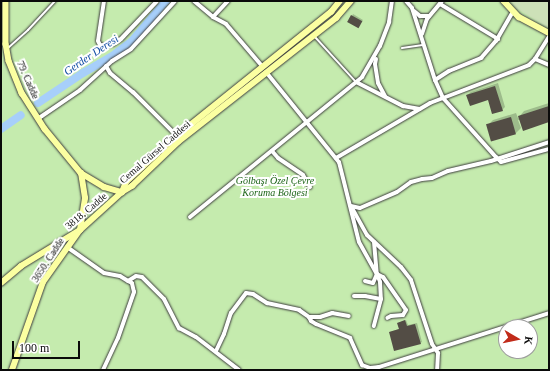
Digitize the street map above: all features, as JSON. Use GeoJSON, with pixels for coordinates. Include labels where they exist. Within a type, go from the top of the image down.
{"type":"FeatureCollection","features":[{"type":"Feature","properties":{"kind":"street","name":"79. Cadde"},"geometry":{"type":"LineString","coordinates":[[6,1],[3,29],[9,61],[22,93],[45,129],[81,173],[104,187],[122,192]]}},
{"type":"Feature","properties":{"kind":"street"},"geometry":{"type":"LineString","coordinates":[[104,1],[98,41],[100,45],[104,46],[113,44],[121,39],[157,1]]}},
{"type":"Feature","properties":{"kind":"street"},"geometry":{"type":"LineString","coordinates":[[39,118],[80,90],[106,66],[131,49],[142,39],[175,1]]}},
{"type":"Feature","properties":{"kind":"street"},"geometry":{"type":"LineString","coordinates":[[194,1],[213,17],[226,24],[262,66]]}},
{"type":"Feature","properties":{"kind":"street"},"geometry":{"type":"LineString","coordinates":[[213,17],[228,1]]}},
{"type":"Feature","properties":{"kind":"street","name":"Cemal Gürsel Caddesi"},"geometry":{"type":"LineString","coordinates":[[122,192],[126,182],[172,139],[331,12],[340,1]]}},
{"type":"Feature","properties":{"kind":"street","name":"Cemal Gürsel Caddesi"},"geometry":{"type":"LineString","coordinates":[[122,192],[132,186],[178,142],[336,18],[351,1]]}},
{"type":"Feature","properties":{"kind":"street"},"geometry":{"type":"LineString","coordinates":[[385,97],[378,83],[375,64],[376,56],[385,34],[392,1]]}},
{"type":"Feature","properties":{"kind":"street"},"geometry":{"type":"LineString","coordinates":[[406,1],[420,16],[429,15]]}},
{"type":"Feature","properties":{"kind":"street"},"geometry":{"type":"LineString","coordinates":[[504,1],[513,11],[549,33]]}},
{"type":"Feature","properties":{"kind":"street"},"geometry":{"type":"LineString","coordinates":[[422,35],[429,15],[441,2],[498,39]]}},
{"type":"Feature","properties":{"kind":"street"},"geometry":{"type":"LineString","coordinates":[[412,8],[422,35],[435,80],[443,98],[496,157],[501,162],[549,149]]}},
{"type":"Feature","properties":{"kind":"street"},"geometry":{"type":"LineString","coordinates":[[435,80],[449,71],[481,58],[498,39],[513,11]]}},
{"type":"Feature","properties":{"kind":"street"},"geometry":{"type":"LineString","coordinates":[[336,158],[420,109],[443,98],[529,65],[535,59],[549,37]]}},
{"type":"Feature","properties":{"kind":"street"},"geometry":{"type":"LineString","coordinates":[[190,217],[308,123],[356,82],[376,56]]}},
{"type":"Feature","properties":{"kind":"street"},"geometry":{"type":"LineString","coordinates":[[535,59],[549,65]]}},
{"type":"Feature","properties":{"kind":"street"},"geometry":{"type":"LineString","coordinates":[[106,66],[110,73],[133,92],[173,132]]}},
{"type":"Feature","properties":{"kind":"street"},"geometry":{"type":"LineString","coordinates":[[266,72],[336,158],[343,174],[352,206],[359,242],[377,274],[383,277],[406,310],[403,315],[387,318]]}},
{"type":"Feature","properties":{"kind":"street"},"geometry":{"type":"LineString","coordinates":[[356,82],[403,106],[420,109]]}},
{"type":"Feature","properties":{"kind":"street"},"geometry":{"type":"LineString","coordinates":[[352,206],[360,208],[397,192],[411,182],[432,178],[448,171],[465,168],[496,157],[549,142]]}},
{"type":"Feature","properties":{"kind":"street"},"geometry":{"type":"LineString","coordinates":[[272,151],[278,158],[303,175],[310,187]]}},
{"type":"Feature","properties":{"kind":"street"},"geometry":{"type":"LineString","coordinates":[[80,230],[85,198],[81,173]]}},
{"type":"Feature","properties":{"kind":"street","name":"3818. Cadde"},"geometry":{"type":"LineString","coordinates":[[1,283],[22,266],[80,230],[122,192]]}},
{"type":"Feature","properties":{"kind":"street"},"geometry":{"type":"LineString","coordinates":[[352,206],[375,246],[381,299],[374,326]]}},
{"type":"Feature","properties":{"kind":"street","name":"3650. Cadde"},"geometry":{"type":"LineString","coordinates":[[14,368],[39,292],[48,274],[80,230]]}},
{"type":"Feature","properties":{"kind":"street"},"geometry":{"type":"LineString","coordinates":[[372,239],[401,266],[411,280],[432,344],[438,353],[437,370]]}},
{"type":"Feature","properties":{"kind":"street"},"geometry":{"type":"LineString","coordinates":[[67,247],[104,272],[120,276],[132,283],[134,292],[118,338],[103,370]]}},
{"type":"Feature","properties":{"kind":"street"},"geometry":{"type":"LineString","coordinates":[[366,281],[373,283],[377,274]]}},
{"type":"Feature","properties":{"kind":"street"},"geometry":{"type":"LineString","coordinates":[[128,281],[136,276],[142,277],[164,299],[179,328],[216,351],[239,370]]}},
{"type":"Feature","properties":{"kind":"street"},"geometry":{"type":"LineString","coordinates":[[216,351],[231,313],[246,293],[253,294],[267,303],[299,310],[316,324],[350,338],[362,365],[370,368],[379,367]]}},
{"type":"Feature","properties":{"kind":"street"},"geometry":{"type":"LineString","coordinates":[[354,296],[365,296],[381,299]]}},
{"type":"Feature","properties":{"kind":"street"},"geometry":{"type":"LineString","coordinates":[[309,317],[320,317],[332,312],[348,316]]}},
{"type":"Feature","properties":{"kind":"street"},"geometry":{"type":"LineString","coordinates":[[367,370],[549,313]]}},
{"type":"Feature","properties":{"kind":"lane"},"geometry":{"type":"LineString","coordinates":[[48,1],[48,7]]}},
{"type":"Feature","properties":{"kind":"lane"},"geometry":{"type":"LineString","coordinates":[[7,48],[28,30],[55,1]]}},
{"type":"Feature","properties":{"kind":"lane"},"geometry":{"type":"LineString","coordinates":[[314,36],[356,82]]}},
{"type":"Feature","properties":{"kind":"lane"},"geometry":{"type":"LineString","coordinates":[[402,48],[424,44]]}},
{"type":"Feature","properties":{"kind":"green space","name":"Gölbaşı Özel Çevre Koruma Bölgesi"},"geometry":{"type":"Polygon","coordinates":[[[1,1],[549,1],[549,370],[1,370],[1,1]]]}},
{"type":"Feature","properties":{"kind":"green space"},"geometry":{"type":"Polygon","coordinates":[[[511,1],[549,1],[549,28],[516,8],[511,1]]]}},
{"type":"Feature","properties":{"kind":"building"},"geometry":{"type":"Polygon","coordinates":[[[351,15],[362,21],[358,28],[347,22],[351,15]]]}},
{"type":"Feature","properties":{"kind":"building"},"geometry":{"type":"Polygon","coordinates":[[[495,86],[503,111],[492,114],[488,100],[470,106],[466,95],[495,86]]]}},
{"type":"Feature","properties":{"kind":"building"},"geometry":{"type":"Polygon","coordinates":[[[549,106],[549,122],[523,131],[518,116],[549,106]]]}},
{"type":"Feature","properties":{"kind":"building"},"geometry":{"type":"Polygon","coordinates":[[[511,117],[516,134],[491,141],[486,124],[511,117]]]}},
{"type":"Feature","properties":{"kind":"building"},"geometry":{"type":"Polygon","coordinates":[[[405,320],[407,326],[415,324],[421,344],[394,351],[389,332],[399,329],[397,323],[405,320]]]}},
{"type":"Feature","properties":{"kind":"waterway","name":"Gerder Deresi"},"geometry":{"type":"LineString","coordinates":[[38,103],[83,73],[111,57],[131,42],[166,1]]}},
{"type":"Feature","properties":{"kind":"waterway","name":"Gerder Deresi"},"geometry":{"type":"LineString","coordinates":[[1,129],[21,115]]}}]}
